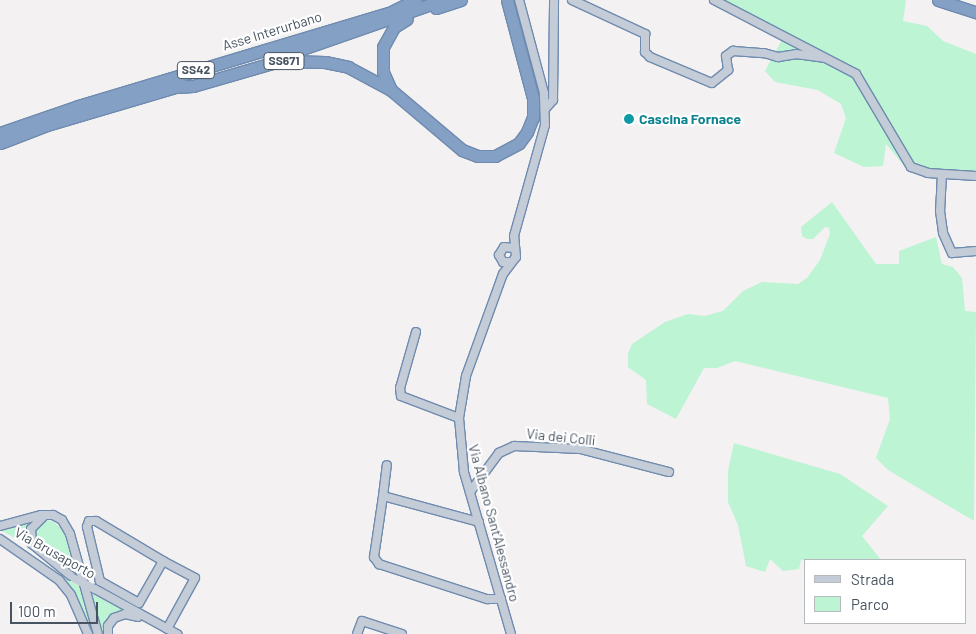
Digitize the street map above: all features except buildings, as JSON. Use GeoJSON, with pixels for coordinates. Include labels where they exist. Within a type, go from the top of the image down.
{"type":"FeatureCollection","features":[{"type":"Feature","properties":{"kind":"highway"},"geometry":{"type":"LineString","coordinates":[[392,11],[416,0]]}},
{"type":"Feature","properties":{"kind":"highway","name":"Asse Interurbano"},"geometry":{"type":"LineString","coordinates":[[0,133],[78,106],[392,11],[441,0]]}},
{"type":"Feature","properties":{"kind":"highway","name":"SS42"},"geometry":{"type":"LineString","coordinates":[[0,144],[47,125],[329,41],[441,0]]}},
{"type":"Feature","properties":{"kind":"highway"},"geometry":{"type":"LineString","coordinates":[[391,90],[383,72],[381,58],[385,42],[394,27],[416,14],[461,0]]}},
{"type":"Feature","properties":{"kind":"highway","name":"SS671"},"geometry":{"type":"LineString","coordinates":[[175,87],[193,86],[279,61],[304,60],[348,68],[391,90],[455,145],[469,154],[495,156],[515,147],[528,132],[533,104],[507,0]]}},
{"type":"Feature","properties":{"kind":"highway"},"geometry":{"type":"LineString","coordinates":[[938,0],[976,12]]}},
{"type":"Feature","properties":{"kind":"street"},"geometry":{"type":"LineString","coordinates":[[510,247],[517,256],[512,262],[501,260],[500,252],[510,247],[514,236],[541,145],[545,109],[544,93],[519,0]]}},
{"type":"Feature","properties":{"kind":"street"},"geometry":{"type":"LineString","coordinates":[[545,109],[553,100],[554,0]]}},
{"type":"Feature","properties":{"kind":"street"},"geometry":{"type":"LineString","coordinates":[[572,0],[645,34],[644,52],[650,57],[712,83],[728,70],[726,56],[733,51],[764,53],[778,57],[796,54],[828,58]]}},
{"type":"Feature","properties":{"kind":"street"},"geometry":{"type":"LineString","coordinates":[[714,0],[856,74],[911,167],[917,171],[976,176]]}},
{"type":"Feature","properties":{"kind":"street"},"geometry":{"type":"LineString","coordinates":[[942,174],[940,211],[943,232],[952,253],[976,251]]}},
{"type":"Feature","properties":{"kind":"street","name":"Via Albano Sant'Alessandro"},"geometry":{"type":"LineString","coordinates":[[501,260],[503,274]]}},
{"type":"Feature","properties":{"kind":"street","name":"Via Albano Sant'Alessandro"},"geometry":{"type":"LineString","coordinates":[[511,634],[470,492],[460,451],[458,418],[466,376],[503,274],[512,262]]}},
{"type":"Feature","properties":{"kind":"street"},"geometry":{"type":"LineString","coordinates":[[416,332],[400,388],[401,396],[458,418]]}},
{"type":"Feature","properties":{"kind":"street","name":"Via dei Colli"},"geometry":{"type":"LineString","coordinates":[[470,492],[499,453],[514,446],[580,449],[670,472]]}},
{"type":"Feature","properties":{"kind":"street"},"geometry":{"type":"LineString","coordinates":[[387,465],[374,551],[379,564],[488,599],[501,599]]}},
{"type":"Feature","properties":{"kind":"street"},"geometry":{"type":"LineString","coordinates":[[383,496],[479,522]]}},
{"type":"Feature","properties":{"kind":"street"},"geometry":{"type":"LineString","coordinates":[[48,514],[34,524],[30,534],[32,544],[73,577]]}},
{"type":"Feature","properties":{"kind":"street"},"geometry":{"type":"LineString","coordinates":[[0,526],[48,514],[57,516],[66,525],[98,634]]}},
{"type":"Feature","properties":{"kind":"street"},"geometry":{"type":"LineString","coordinates":[[108,634],[111,621],[125,614],[165,628],[195,578],[96,521],[88,523],[100,581],[137,603],[163,561]]}},
{"type":"Feature","properties":{"kind":"street"},"geometry":{"type":"LineString","coordinates":[[0,538],[59,580],[71,595],[88,634]]}},
{"type":"Feature","properties":{"kind":"street","name":"Via Brusaporto"},"geometry":{"type":"LineString","coordinates":[[0,538],[176,634]]}},
{"type":"Feature","properties":{"kind":"street"},"geometry":{"type":"LineString","coordinates":[[357,634],[362,621],[402,634]]}},
{"type":"Feature","properties":{"kind":"street"},"geometry":{"type":"LineString","coordinates":[[511,634],[516,634]]}},
{"type":"Feature","properties":{"kind":"green space"},"geometry":{"type":"Polygon","coordinates":[[[717,0],[906,0],[903,21],[927,26],[943,41],[976,54],[976,175],[956,170],[941,172],[906,168],[886,144],[883,166],[864,167],[834,153],[846,118],[841,104],[818,90],[775,82],[765,71],[784,36],[717,0]]]}},
{"type":"Feature","properties":{"kind":"green space"},"geometry":{"type":"Polygon","coordinates":[[[832,202],[876,264],[899,264],[899,251],[936,237],[942,264],[953,267],[962,278],[965,311],[976,312],[974,521],[888,470],[876,458],[890,419],[888,398],[735,361],[717,368],[704,368],[676,419],[647,404],[646,380],[628,367],[628,354],[632,344],[665,322],[688,314],[704,316],[723,311],[743,291],[762,282],[798,284],[807,278],[820,260],[830,234],[829,228],[825,227],[813,239],[807,239],[802,236],[801,227],[832,202]]]}},
{"type":"Feature","properties":{"kind":"green space"},"geometry":{"type":"Polygon","coordinates":[[[734,443],[840,474],[888,506],[862,536],[880,559],[804,559],[801,560],[799,569],[783,571],[770,559],[765,572],[746,566],[738,525],[728,502],[728,471],[734,443]]]}},
{"type":"Feature","properties":{"kind":"green space"},"geometry":{"type":"Polygon","coordinates":[[[33,520],[28,532],[29,546],[0,530],[33,520]]]}},
{"type":"Feature","properties":{"kind":"green space"},"geometry":{"type":"Polygon","coordinates":[[[50,520],[63,529],[75,573],[42,551],[33,540],[35,526],[50,520]]]}},
{"type":"Feature","properties":{"kind":"green space"},"geometry":{"type":"Polygon","coordinates":[[[60,575],[79,586],[93,634],[90,634],[60,575]]]}},
{"type":"Feature","properties":{"kind":"green space"},"geometry":{"type":"Polygon","coordinates":[[[91,593],[124,611],[105,634],[102,634],[91,593]]]}},
{"type":"Feature","properties":{"kind":"place","name":"Cascina Fornace"},"geometry":{"type":"Point","coordinates":[629,119]}}]}
